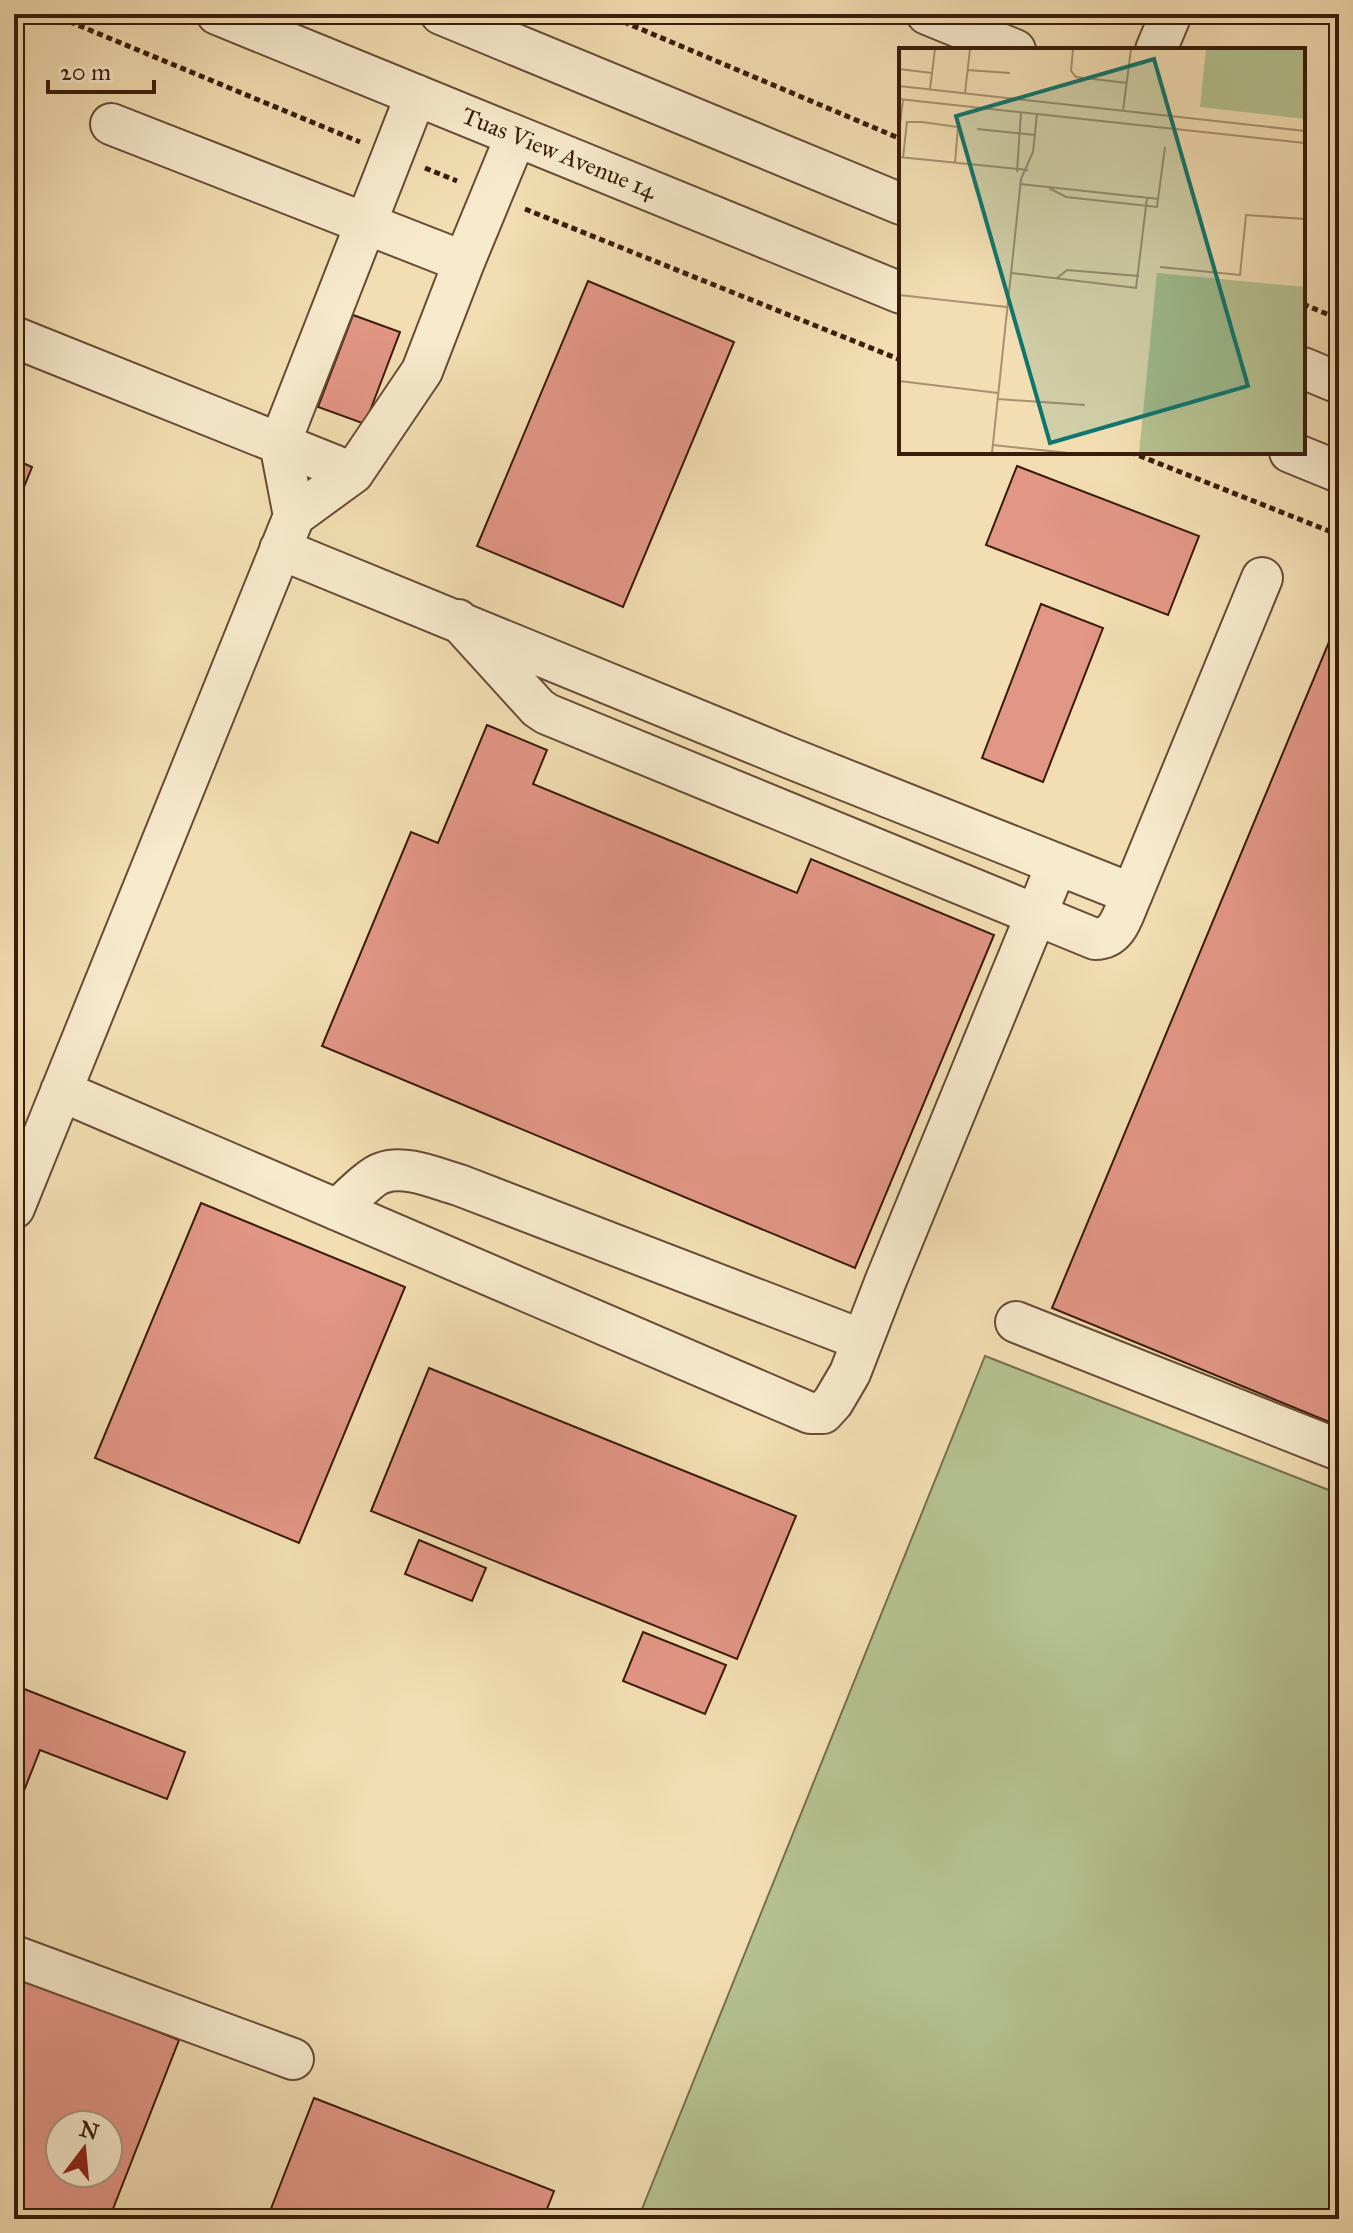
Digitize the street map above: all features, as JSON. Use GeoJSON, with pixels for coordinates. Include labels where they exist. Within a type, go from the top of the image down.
{"type":"FeatureCollection","features":[{"type":"Feature","properties":{"kind":"street","name":"Tuas View Avenue 14"},"geometry":{"type":"LineString","coordinates":[[217,14],[899,292]]}},
{"type":"Feature","properties":{"kind":"street"},"geometry":{"type":"LineString","coordinates":[[441,14],[899,203]]}},
{"type":"Feature","properties":{"kind":"street"},"geometry":{"type":"LineString","coordinates":[[927,14],[1010,48]]}},
{"type":"Feature","properties":{"kind":"street"},"geometry":{"type":"LineString","coordinates":[[1157,48],[1171,14]]}},
{"type":"Feature","properties":{"kind":"street"},"geometry":{"type":"LineString","coordinates":[[287,533],[280,443],[416,95]]}},
{"type":"Feature","properties":{"kind":"street"},"geometry":{"type":"LineString","coordinates":[[111,124],[464,262]]}},
{"type":"Feature","properties":{"kind":"street"},"geometry":{"type":"LineString","coordinates":[[14,1208],[287,533],[353,473],[422,371],[516,136]]}},
{"type":"Feature","properties":{"kind":"street"},"geometry":{"type":"LineString","coordinates":[[14,337],[353,473]]}},
{"type":"Feature","properties":{"kind":"street"},"geometry":{"type":"LineString","coordinates":[[1305,369],[1339,383]]}},
{"type":"Feature","properties":{"kind":"street"},"geometry":{"type":"LineString","coordinates":[[1295,454],[1339,472]]}},
{"type":"Feature","properties":{"kind":"street"},"geometry":{"type":"LineString","coordinates":[[287,533],[458,620],[790,758],[1132,894]]}},
{"type":"Feature","properties":{"kind":"street"},"geometry":{"type":"LineString","coordinates":[[458,620],[538,708],[547,714],[1095,939],[1106,939],[1114,933],[1132,894],[1262,578]]}},
{"type":"Feature","properties":{"kind":"street"},"geometry":{"type":"LineString","coordinates":[[61,1091],[810,1413],[823,1413],[850,1373],[1057,864]]}},
{"type":"Feature","properties":{"kind":"street"},"geometry":{"type":"LineString","coordinates":[[337,1210],[381,1173],[398,1170],[419,1174],[459,1185],[862,1340]]}},
{"type":"Feature","properties":{"kind":"street"},"geometry":{"type":"LineString","coordinates":[[1016,1322],[1339,1450]]}},
{"type":"Feature","properties":{"kind":"street"},"geometry":{"type":"LineString","coordinates":[[14,1956],[293,2059]]}},
{"type":"Feature","properties":{"kind":"path"},"geometry":{"type":"LineString","coordinates":[[605,14],[899,138]]}},
{"type":"Feature","properties":{"kind":"path"},"geometry":{"type":"LineString","coordinates":[[1305,305],[1339,319]]}},
{"type":"Feature","properties":{"kind":"path"},"geometry":{"type":"LineString","coordinates":[[1135,454],[1339,535]]}},
{"type":"Feature","properties":{"kind":"green space"},"geometry":{"type":"Polygon","coordinates":[[[985,1356],[1339,1494],[1339,2219],[638,2219],[985,1356]]]}},
{"type":"Feature","properties":{"kind":"building"},"geometry":{"type":"Polygon","coordinates":[[[588,281],[734,342],[623,607],[477,546],[588,281]]]}},
{"type":"Feature","properties":{"kind":"building"},"geometry":{"type":"Polygon","coordinates":[[[353,315],[400,332],[365,424],[318,407],[353,315]]]}},
{"type":"Feature","properties":{"kind":"building"},"geometry":{"type":"Polygon","coordinates":[[[14,459],[32,467],[14,512],[14,459]]]}},
{"type":"Feature","properties":{"kind":"building"},"geometry":{"type":"Polygon","coordinates":[[[1017,466],[1199,536],[1168,615],[986,545],[1017,466]]]}},
{"type":"Feature","properties":{"kind":"building"},"geometry":{"type":"Polygon","coordinates":[[[1041,604],[1103,628],[1043,782],[982,758],[1041,604]]]}},
{"type":"Feature","properties":{"kind":"building"},"geometry":{"type":"Polygon","coordinates":[[[1339,618],[1339,1426],[1052,1308],[1339,618]]]}},
{"type":"Feature","properties":{"kind":"building"},"geometry":{"type":"Polygon","coordinates":[[[487,725],[547,750],[533,784],[797,893],[811,859],[994,935],[855,1268],[322,1046],[411,832],[438,843],[487,725]]]}},
{"type":"Feature","properties":{"kind":"building"},"geometry":{"type":"Polygon","coordinates":[[[201,1203],[405,1287],[299,1543],[95,1458],[201,1203]]]}},
{"type":"Feature","properties":{"kind":"building"},"geometry":{"type":"Polygon","coordinates":[[[429,1368],[796,1516],[737,1659],[371,1511],[429,1368]]]}},
{"type":"Feature","properties":{"kind":"building"},"geometry":{"type":"Polygon","coordinates":[[[419,1540],[486,1568],[472,1601],[405,1574],[419,1540]]]}},
{"type":"Feature","properties":{"kind":"building"},"geometry":{"type":"Polygon","coordinates":[[[643,1632],[726,1665],[705,1714],[623,1681],[643,1632]]]}},
{"type":"Feature","properties":{"kind":"building"},"geometry":{"type":"Polygon","coordinates":[[[14,1685],[185,1752],[167,1799],[40,1750],[14,1810],[14,1685]]]}},
{"type":"Feature","properties":{"kind":"building"},"geometry":{"type":"Polygon","coordinates":[[[14,1975],[179,2040],[124,2181],[124,2109],[44,2109],[44,2189],[121,2189],[109,2219],[14,2219],[14,1975]]]}},
{"type":"Feature","properties":{"kind":"building"},"geometry":{"type":"Polygon","coordinates":[[[314,2098],[554,2191],[543,2219],[267,2219],[314,2098]]]}}]}
